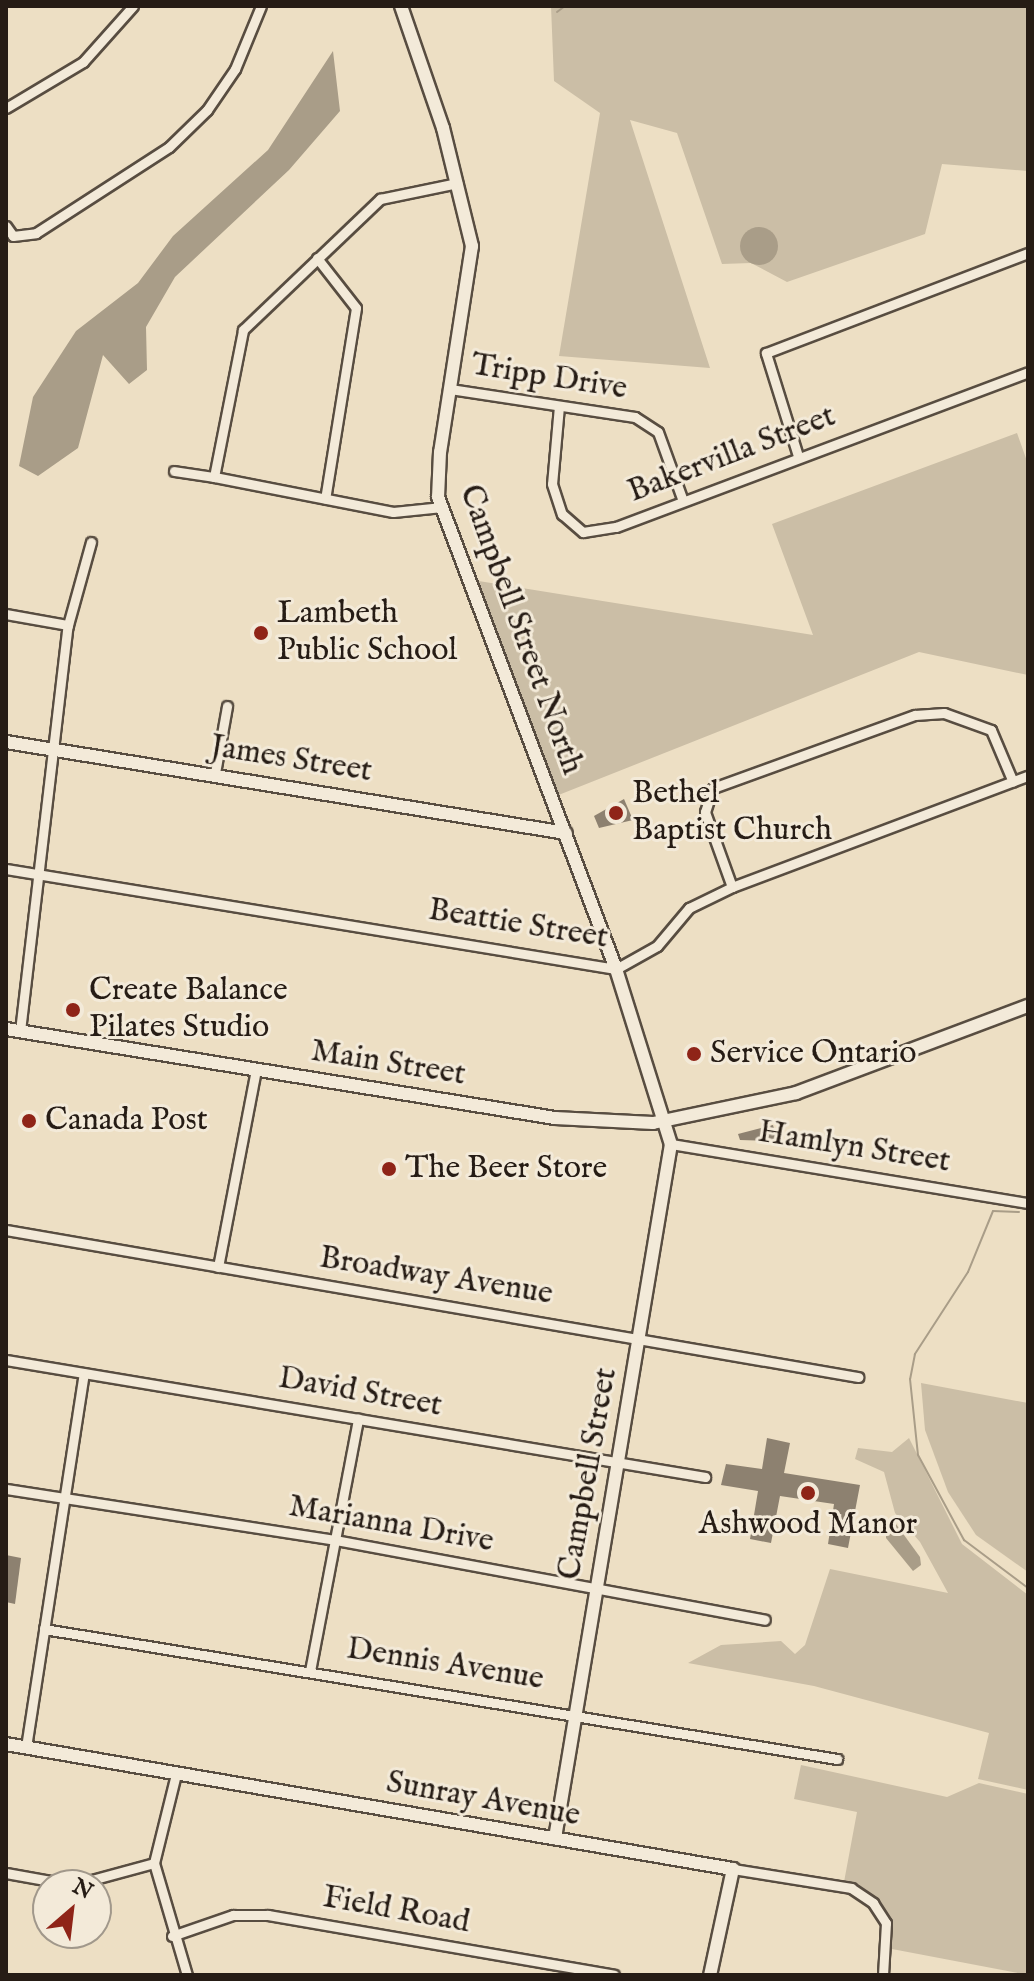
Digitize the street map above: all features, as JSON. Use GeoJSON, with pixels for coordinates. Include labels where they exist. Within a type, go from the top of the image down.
{"type":"FeatureCollection","features":[{"type":"Feature","properties":{"kind":"street"},"geometry":{"type":"LineString","coordinates":[[6,108],[83,62],[133,6]]}},
{"type":"Feature","properties":{"kind":"street"},"geometry":{"type":"LineString","coordinates":[[6,226],[13,236],[36,233],[169,147],[207,110],[235,69],[261,6]]}},
{"type":"Feature","properties":{"kind":"street","name":"Campbell Street North"},"geometry":{"type":"LineString","coordinates":[[401,6],[457,183],[472,246],[440,452],[442,507],[566,833],[668,1120]]}},
{"type":"Feature","properties":{"kind":"street"},"geometry":{"type":"LineString","coordinates":[[214,477],[243,330],[380,199],[457,183]]}},
{"type":"Feature","properties":{"kind":"street"},"geometry":{"type":"LineString","coordinates":[[798,456],[766,353],[1028,253]]}},
{"type":"Feature","properties":{"kind":"street"},"geometry":{"type":"LineString","coordinates":[[317,258],[356,308],[325,499]]}},
{"type":"Feature","properties":{"kind":"street","name":"Bakervilla Street"},"geometry":{"type":"LineString","coordinates":[[559,406],[552,484],[562,514],[583,532],[616,527],[1028,372]]}},
{"type":"Feature","properties":{"kind":"street","name":"Tripp Drive"},"geometry":{"type":"LineString","coordinates":[[450,389],[635,417],[658,432],[683,501]]}},
{"type":"Feature","properties":{"kind":"street"},"geometry":{"type":"LineString","coordinates":[[174,471],[393,512],[442,507]]}},
{"type":"Feature","properties":{"kind":"street"},"geometry":{"type":"LineString","coordinates":[[20,1031],[57,750],[68,625],[91,542]]}},
{"type":"Feature","properties":{"kind":"street"},"geometry":{"type":"LineString","coordinates":[[6,614],[68,625]]}},
{"type":"Feature","properties":{"kind":"street"},"geometry":{"type":"LineString","coordinates":[[215,773],[227,706]]}},
{"type":"Feature","properties":{"kind":"street"},"geometry":{"type":"LineString","coordinates":[[732,887],[705,812],[713,788],[915,715],[944,713],[991,730],[1013,782]]}},
{"type":"Feature","properties":{"kind":"street","name":"James Street"},"geometry":{"type":"LineString","coordinates":[[6,742],[215,773],[566,833]]}},
{"type":"Feature","properties":{"kind":"street","name":"Beattie Street"},"geometry":{"type":"LineString","coordinates":[[6,869],[616,969],[657,946],[689,908],[732,887],[1028,776]]}},
{"type":"Feature","properties":{"kind":"street","name":"Main Street"},"geometry":{"type":"LineString","coordinates":[[6,1029],[555,1118],[668,1120],[796,1093],[1028,1006]]}},
{"type":"Feature","properties":{"kind":"street"},"geometry":{"type":"LineString","coordinates":[[218,1267],[256,1069]]}},
{"type":"Feature","properties":{"kind":"street","name":"Campbell Street"},"geometry":{"type":"LineString","coordinates":[[555,1838],[594,1587],[640,1337],[671,1144],[668,1120]]}},
{"type":"Feature","properties":{"kind":"street","name":"Hamlyn Street"},"geometry":{"type":"LineString","coordinates":[[671,1144],[1028,1203]]}},
{"type":"Feature","properties":{"kind":"street","name":"Broadway Avenue"},"geometry":{"type":"LineString","coordinates":[[6,1230],[858,1377]]}},
{"type":"Feature","properties":{"kind":"street","name":"David Street"},"geometry":{"type":"LineString","coordinates":[[6,1360],[705,1477]]}},
{"type":"Feature","properties":{"kind":"street"},"geometry":{"type":"LineString","coordinates":[[26,1747],[84,1373]]}},
{"type":"Feature","properties":{"kind":"street"},"geometry":{"type":"LineString","coordinates":[[310,1671],[358,1419]]}},
{"type":"Feature","properties":{"kind":"street","name":"Marianna Drive"},"geometry":{"type":"LineString","coordinates":[[6,1489],[335,1540],[765,1620]]}},
{"type":"Feature","properties":{"kind":"street","name":"Dennis Avenue"},"geometry":{"type":"LineString","coordinates":[[44,1629],[576,1713],[837,1759]]}},
{"type":"Feature","properties":{"kind":"street","name":"Sunray Avenue"},"geometry":{"type":"LineString","coordinates":[[6,1744],[851,1888],[873,1903],[886,1923],[883,1975]]}},
{"type":"Feature","properties":{"kind":"street"},"geometry":{"type":"LineString","coordinates":[[176,1774],[154,1863],[172,1936],[187,1975]]}},
{"type":"Feature","properties":{"kind":"street"},"geometry":{"type":"LineString","coordinates":[[6,1873],[73,1885],[154,1863]]}},
{"type":"Feature","properties":{"kind":"street"},"geometry":{"type":"LineString","coordinates":[[710,1975],[733,1869]]}},
{"type":"Feature","properties":{"kind":"street","name":"Field Road"},"geometry":{"type":"LineString","coordinates":[[172,1936],[233,1915],[268,1915],[614,1975]]}},
{"type":"Feature","properties":{"kind":"shaded area"},"geometry":{"type":"Polygon","coordinates":[[[551,6],[1028,6],[1028,171],[942,164],[925,234],[787,282],[751,263],[722,264],[677,133],[630,120],[710,368],[559,356],[600,113],[554,81],[551,6]]]}},
{"type":"Feature","properties":{"kind":"shaded area"},"geometry":{"type":"Polygon","coordinates":[[[333,51],[340,111],[289,170],[175,277],[146,327],[147,370],[129,384],[103,355],[78,448],[38,476],[19,466],[33,397],[76,331],[138,283],[173,236],[268,150],[333,51]]]}},
{"type":"Feature","properties":{"kind":"shaded area"},"geometry":{"type":"Polygon","coordinates":[[[759,227],[772,233],[778,246],[772,259],[759,265],[746,259],[740,246],[746,233],[759,227]]]}},
{"type":"Feature","properties":{"kind":"shaded area"},"geometry":{"type":"Polygon","coordinates":[[[1017,433],[1028,464],[1028,675],[919,652],[546,800],[466,579],[813,635],[772,524],[1017,433]]]}},
{"type":"Feature","properties":{"kind":"shaded area"},"geometry":{"type":"Polygon","coordinates":[[[921,1383],[1028,1403],[1028,1572],[976,1535],[948,1492],[925,1430],[921,1383]]]}},
{"type":"Feature","properties":{"kind":"shaded area"},"geometry":{"type":"Polygon","coordinates":[[[909,1438],[962,1544],[1028,1595],[1028,1790],[978,1779],[989,1733],[814,1686],[688,1663],[721,1645],[781,1641],[795,1654],[805,1645],[830,1569],[948,1593],[920,1542],[895,1513],[884,1472],[855,1459],[858,1448],[892,1452],[909,1438]]]}},
{"type":"Feature","properties":{"kind":"shaded area"},"geometry":{"type":"Polygon","coordinates":[[[896,1524],[920,1557],[921,1565],[913,1571],[886,1538],[886,1527],[896,1524]]]}},
{"type":"Feature","properties":{"kind":"shaded area"},"geometry":{"type":"Polygon","coordinates":[[[801,1765],[947,1797],[979,1783],[1028,1794],[1028,1975],[892,1949],[885,1920],[862,1890],[844,1882],[857,1812],[794,1799],[801,1765]]]}},
{"type":"Feature","properties":{"kind":"building","name":"Bethel Baptist Church"},"geometry":{"type":"Polygon","coordinates":[[[624,799],[633,820],[599,828],[594,816],[624,799]]]}},
{"type":"Feature","properties":{"kind":"building"},"geometry":{"type":"Polygon","coordinates":[[[773,1125],[777,1141],[740,1140],[738,1134],[773,1125]]]}},
{"type":"Feature","properties":{"kind":"building","name":"Ashwood Manor"},"geometry":{"type":"Polygon","coordinates":[[[767,1438],[790,1443],[784,1473],[860,1485],[848,1548],[828,1544],[834,1504],[780,1496],[771,1543],[750,1539],[758,1491],[721,1485],[726,1464],[762,1469],[767,1438]]]}},
{"type":"Feature","properties":{"kind":"building"},"geometry":{"type":"Polygon","coordinates":[[[6,1555],[21,1558],[15,1604],[6,1602],[6,1555]]]}},
{"type":"Feature","properties":{"kind":"waterway"},"geometry":{"type":"LineString","coordinates":[[557,12],[565,6]]}},
{"type":"Feature","properties":{"kind":"waterway"},"geometry":{"type":"LineString","coordinates":[[1019,1212],[993,1211],[968,1272],[915,1354],[910,1379],[918,1455],[964,1540],[1028,1588]]}},
{"type":"Feature","properties":{"kind":"place","name":"Lambeth Public School"},"geometry":{"type":"Point","coordinates":[261,633]}},
{"type":"Feature","properties":{"kind":"place","name":"Bethel Baptist Church"},"geometry":{"type":"Point","coordinates":[616,813]}},
{"type":"Feature","properties":{"kind":"place","name":"Create Balance Pilates Studio"},"geometry":{"type":"Point","coordinates":[73,1010]}},
{"type":"Feature","properties":{"kind":"place","name":"Service Ontario"},"geometry":{"type":"Point","coordinates":[694,1054]}},
{"type":"Feature","properties":{"kind":"place","name":"Canada Post"},"geometry":{"type":"Point","coordinates":[29,1121]}},
{"type":"Feature","properties":{"kind":"place","name":"The Beer Store"},"geometry":{"type":"Point","coordinates":[389,1169]}},
{"type":"Feature","properties":{"kind":"place","name":"Ashwood Manor"},"geometry":{"type":"Point","coordinates":[808,1493]}}]}
